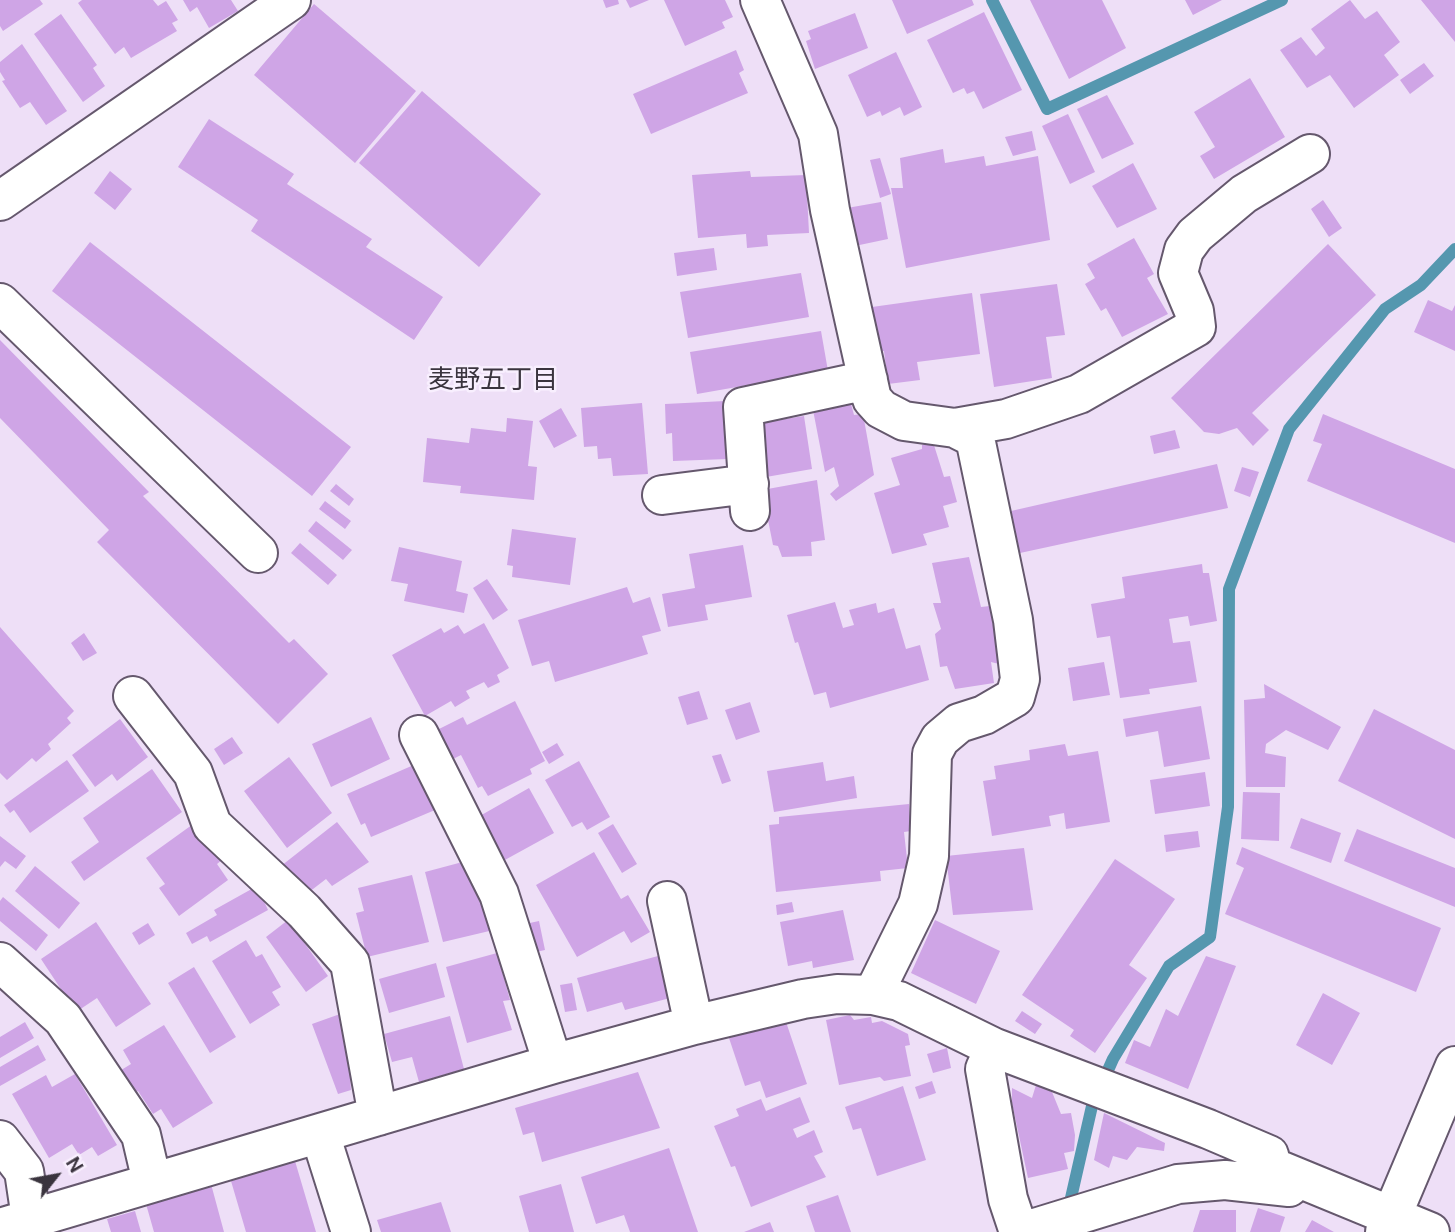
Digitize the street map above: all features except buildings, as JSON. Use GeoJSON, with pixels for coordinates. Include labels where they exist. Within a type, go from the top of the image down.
{"type":"FeatureCollection","features":[{"type":"Feature","properties":{"kind":"street"},"geometry":{"type":"LineString","coordinates":[[0,201],[291,0]]}},
{"type":"Feature","properties":{"kind":"street"},"geometry":{"type":"LineString","coordinates":[[760,0],[818,134],[830,211],[872,398],[888,413],[904,421],[954,428],[975,438],[1013,620],[1020,679],[1015,697],[984,715],[959,723],[940,739],[932,754],[929,856],[918,904],[873,995]]}},
{"type":"Feature","properties":{"kind":"street"},"geometry":{"type":"LineString","coordinates":[[954,428],[1006,419],[1079,394],[1196,327],[1194,311],[1178,273],[1184,250],[1195,235],[1244,194],[1310,155]]}},
{"type":"Feature","properties":{"kind":"street"},"geometry":{"type":"LineString","coordinates":[[0,303],[258,553]]}},
{"type":"Feature","properties":{"kind":"street"},"geometry":{"type":"LineString","coordinates":[[662,495],[749,498],[743,407],[868,380]]}},
{"type":"Feature","properties":{"kind":"street"},"geometry":{"type":"LineString","coordinates":[[133,696],[193,773],[212,825],[304,911],[350,963],[377,1116]]}},
{"type":"Feature","properties":{"kind":"street"},"geometry":{"type":"LineString","coordinates":[[419,735],[499,894],[553,1064]]}},
{"type":"Feature","properties":{"kind":"street"},"geometry":{"type":"LineString","coordinates":[[667,901],[694,1025]]}},
{"type":"Feature","properties":{"kind":"street"},"geometry":{"type":"LineString","coordinates":[[0,962],[63,1019],[141,1135],[152,1182]]}},
{"type":"Feature","properties":{"kind":"street"},"geometry":{"type":"LineString","coordinates":[[0,1140],[24,1171],[15,1223],[694,1025],[803,999],[837,994],[873,995],[900,1001],[995,1048],[1269,1155],[1272,1167],[1289,1187],[1225,1180],[1178,1184],[1020,1232],[1008,1199],[985,1069],[995,1048]]}},
{"type":"Feature","properties":{"kind":"street"},"geometry":{"type":"LineString","coordinates":[[1388,1224],[1455,1066]]}},
{"type":"Feature","properties":{"kind":"street"},"geometry":{"type":"LineString","coordinates":[[320,1134],[351,1232]]}},
{"type":"Feature","properties":{"kind":"street"},"geometry":{"type":"LineString","coordinates":[[1272,1167],[1388,1224],[1430,1232]]}},
{"type":"Feature","properties":{"kind":"waterway"},"geometry":{"type":"LineString","coordinates":[[992,0],[1047,109],[1282,0]]}},
{"type":"Feature","properties":{"kind":"waterway"},"geometry":{"type":"LineString","coordinates":[[1068,1211],[1092,1106],[1113,1059],[1169,966],[1210,937],[1228,807],[1229,589],[1289,429],[1385,309],[1421,285],[1455,249]]}},
{"type":"Feature","properties":{"kind":"district","name":"麦野五丁目"},"geometry":{"type":"Point","coordinates":[493,381]}}]}
